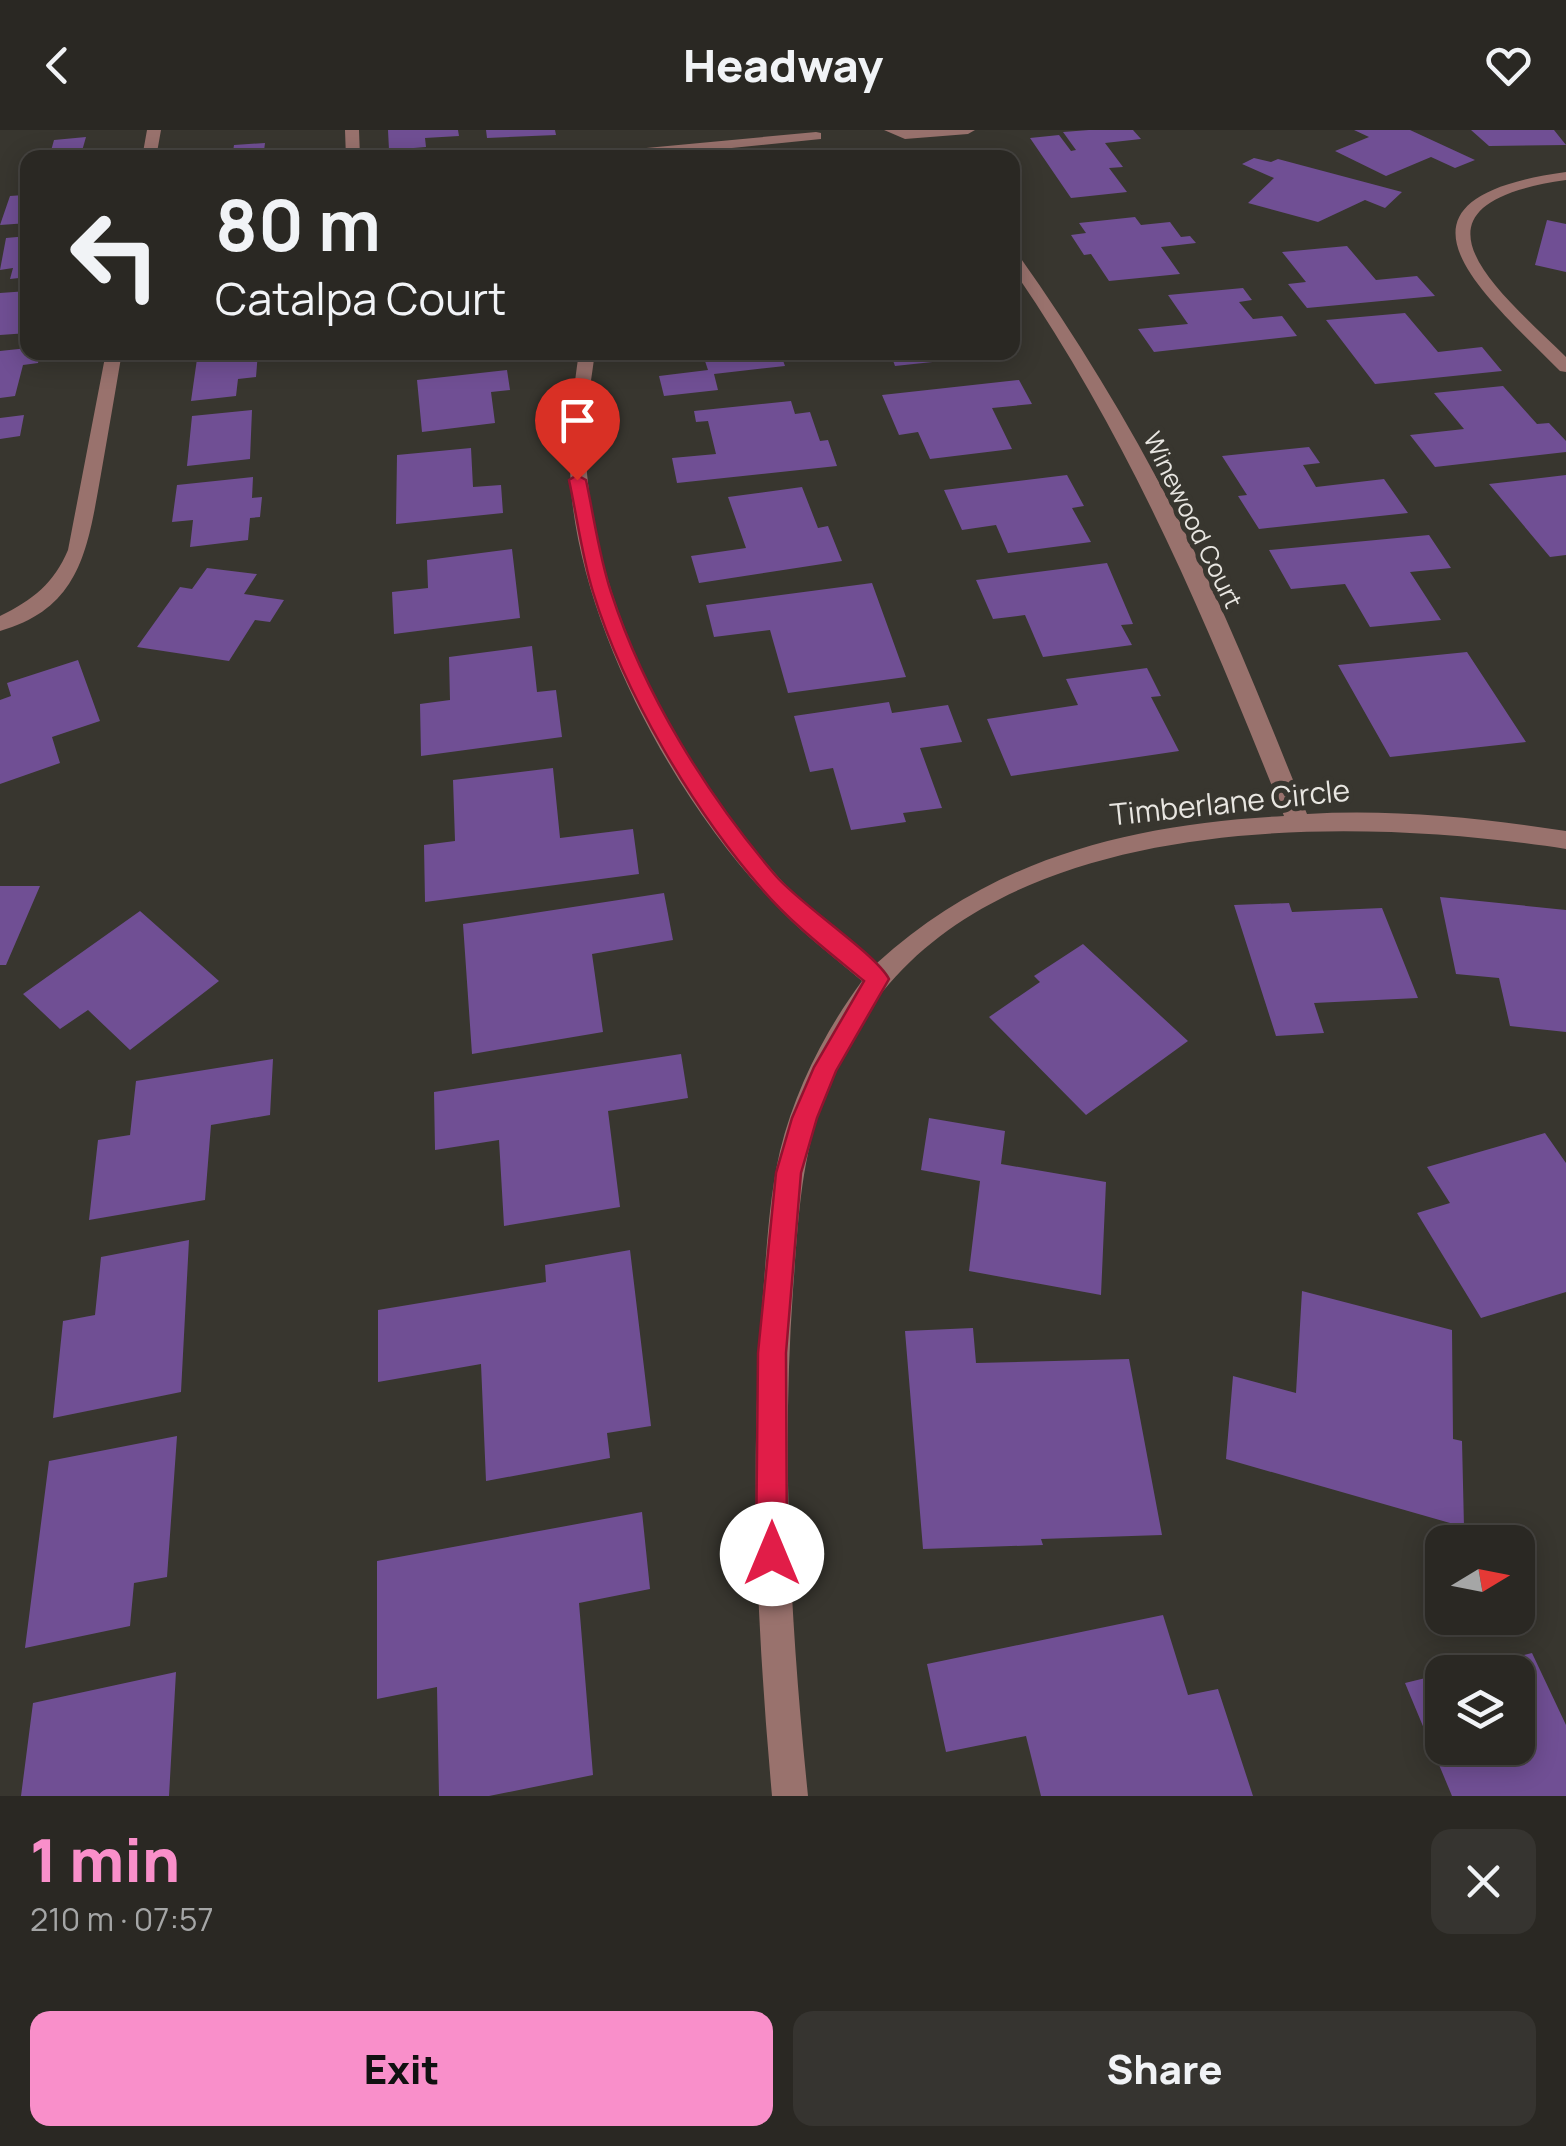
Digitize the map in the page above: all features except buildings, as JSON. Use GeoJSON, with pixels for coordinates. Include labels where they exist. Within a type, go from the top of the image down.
{"type":"FeatureCollection","features":[{"type":"Feature","properties":{"kind":"street"},"geometry":{"type":"LineString","coordinates":[[891,130],[905,136],[968,130]]}},
{"type":"Feature","properties":{"kind":"street"},"geometry":{"type":"LineString","coordinates":[[667,150],[816,136]]}},
{"type":"Feature","properties":{"kind":"street"},"geometry":{"type":"LineString","coordinates":[[1566,176],[1521,184],[1482,202],[1464,228],[1462,242],[1478,277],[1566,367]]}},
{"type":"Feature","properties":{"kind":"street","name":"Winewood Court"},"geometry":{"type":"LineString","coordinates":[[1020,268],[1088,371],[1137,457],[1200,583],[1298,821]]}},
{"type":"Feature","properties":{"kind":"street"},"geometry":{"type":"LineString","coordinates":[[0,624],[40,606],[67,578],[78,550],[113,360]]}},
{"type":"Feature","properties":{"kind":"street"},"geometry":{"type":"LineString","coordinates":[[585,360],[578,406],[577,480],[602,591],[634,672],[710,803],[768,882],[878,979]]}},
{"type":"Feature","properties":{"kind":"street","name":"Timberlane Circle"},"geometry":{"type":"LineString","coordinates":[[790,1796],[772,1554],[772,1353],[789,1173],[804,1118],[826,1067],[878,979],[934,927],[978,897],[1064,859],[1198,832],[1298,821],[1370,820],[1479,828],[1566,840]]}},
{"type":"Feature","properties":{"kind":"route"},"geometry":{"type":"LineString","coordinates":[[577,480],[602,591],[634,672],[664,729],[710,803],[768,882],[878,979],[826,1067],[804,1118],[789,1173],[772,1353],[772,1554]]}}]}
